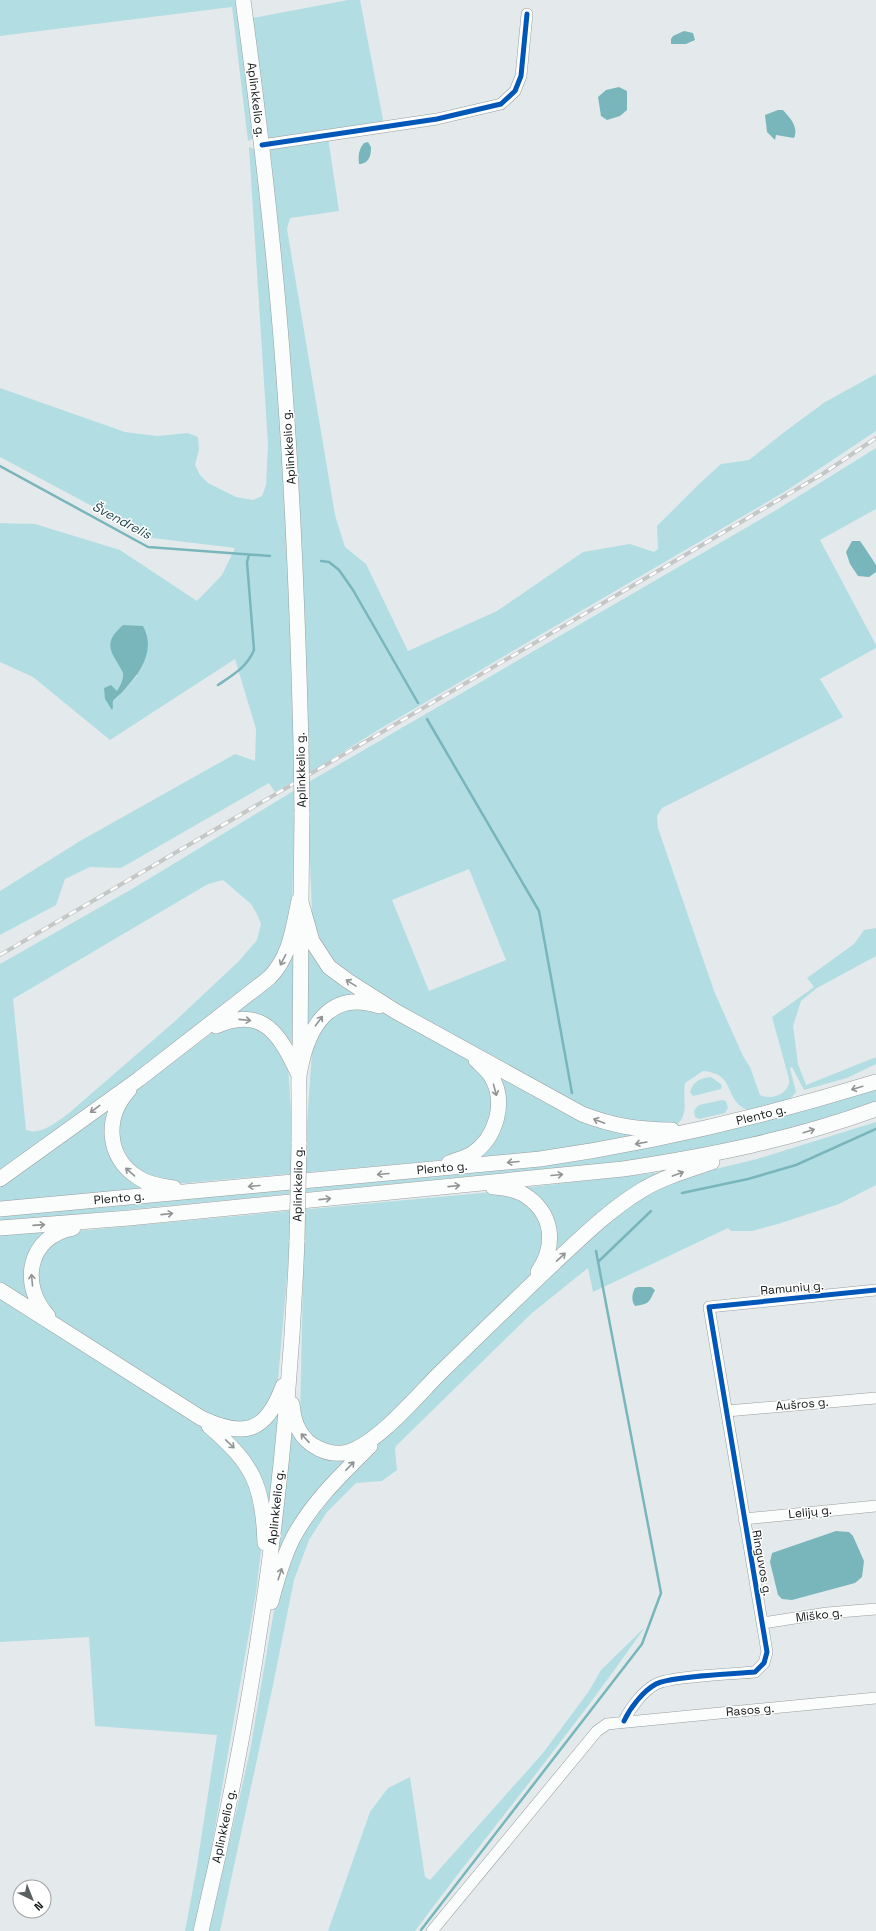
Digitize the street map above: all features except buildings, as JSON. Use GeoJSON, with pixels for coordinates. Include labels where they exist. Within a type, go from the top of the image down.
{"type":"FeatureCollection","features":[{"type":"Feature","properties":{"kind":"highway","name":"Aplinkkelio g."},"geometry":{"type":"LineString","coordinates":[[201,1931],[226,1823],[257,1652],[266,1581],[274,1538],[289,1383],[297,1240],[302,813],[297,602],[290,466],[280,322],[262,145],[243,0]]}},
{"type":"Feature","properties":{"kind":"highway"},"geometry":{"type":"LineString","coordinates":[[301,899],[312,941],[329,967],[348,982],[396,1011],[582,1114],[607,1124],[633,1129],[674,1130],[726,1119],[748,1119]]}},
{"type":"Feature","properties":{"kind":"highway"},"geometry":{"type":"LineString","coordinates":[[0,1179],[139,1079],[252,992],[277,970],[289,948],[301,899]]}},
{"type":"Feature","properties":{"kind":"highway"},"geometry":{"type":"LineString","coordinates":[[300,1073],[315,1026],[323,1015],[333,1008],[344,1003],[358,1001],[372,1003],[396,1011]]}},
{"type":"Feature","properties":{"kind":"highway"},"geometry":{"type":"LineString","coordinates":[[195,1036],[230,1020],[238,1019],[256,1021],[278,1035],[286,1046],[300,1073]]}},
{"type":"Feature","properties":{"kind":"highway"},"geometry":{"type":"LineString","coordinates":[[436,1169],[472,1154],[484,1143],[493,1130],[498,1117],[496,1090],[491,1077],[464,1049]]}},
{"type":"Feature","properties":{"kind":"highway"},"geometry":{"type":"LineString","coordinates":[[139,1079],[121,1099],[115,1109],[112,1134],[116,1153],[128,1170],[139,1179],[158,1186],[193,1191]]}},
{"type":"Feature","properties":{"kind":"highway","name":"Plento g."},"geometry":{"type":"LineString","coordinates":[[0,1209],[540,1159],[596,1151],[679,1135],[748,1119],[876,1082]]}},
{"type":"Feature","properties":{"kind":"highway","name":"Plento g."},"geometry":{"type":"LineString","coordinates":[[0,1228],[129,1218],[623,1169],[698,1158],[771,1142],[876,1109]]}},
{"type":"Feature","properties":{"kind":"highway"},"geometry":{"type":"LineString","coordinates":[[257,1652],[285,1556],[296,1533],[323,1494],[387,1425],[502,1312],[605,1216],[624,1201],[644,1189],[666,1179],[771,1142]]}},
{"type":"Feature","properties":{"kind":"highway"},"geometry":{"type":"LineString","coordinates":[[476,1184],[508,1189],[522,1194],[540,1209],[549,1227],[548,1253],[544,1264],[502,1312]]}},
{"type":"Feature","properties":{"kind":"highway"},"geometry":{"type":"LineString","coordinates":[[57,1325],[37,1302],[33,1292],[31,1275],[38,1252],[45,1242],[62,1230],[129,1218]]}},
{"type":"Feature","properties":{"kind":"highway"},"geometry":{"type":"LineString","coordinates":[[0,1290],[201,1418],[222,1428],[236,1430],[258,1424],[266,1418],[276,1405],[290,1368]]}},
{"type":"Feature","properties":{"kind":"highway"},"geometry":{"type":"LineString","coordinates":[[289,1383],[293,1414],[299,1431],[314,1446],[326,1451],[346,1452],[357,1448],[387,1425]]}},
{"type":"Feature","properties":{"kind":"highway"},"geometry":{"type":"LineString","coordinates":[[201,1418],[236,1450],[248,1467],[256,1483],[264,1512],[266,1581]]}},
{"type":"Feature","properties":{"kind":"street"},"geometry":{"type":"LineString","coordinates":[[262,145],[437,119],[501,104],[515,91],[521,76],[527,14]]}},
{"type":"Feature","properties":{"kind":"street","name":"Ramunių g."},"geometry":{"type":"LineString","coordinates":[[709,1307],[876,1290]]}},
{"type":"Feature","properties":{"kind":"street","name":"Ringuvos g."},"geometry":{"type":"LineString","coordinates":[[624,1721],[631,1709],[657,1683],[678,1679],[755,1672],[764,1663],[767,1652],[709,1307]]}},
{"type":"Feature","properties":{"kind":"street","name":"Aušros g."},"geometry":{"type":"LineString","coordinates":[[727,1411],[876,1398]]}},
{"type":"Feature","properties":{"kind":"street","name":"Lelijų g."},"geometry":{"type":"LineString","coordinates":[[744,1519],[876,1506]]}},
{"type":"Feature","properties":{"kind":"street","name":"Miško g."},"geometry":{"type":"LineString","coordinates":[[763,1623],[827,1613],[876,1609]]}},
{"type":"Feature","properties":{"kind":"street","name":"Rasos g."},"geometry":{"type":"LineString","coordinates":[[432,1931],[597,1731],[607,1724],[624,1721],[876,1698]]}},
{"type":"Feature","properties":{"kind":"shaded area"},"geometry":{"type":"Polygon","coordinates":[[[0,0],[237,0],[254,138],[248,141],[232,7],[0,36],[0,0]]]}},
{"type":"Feature","properties":{"kind":"shaded area"},"geometry":{"type":"Polygon","coordinates":[[[348,0],[360,0],[385,130],[328,137],[339,211],[290,218],[287,229],[335,515],[345,547],[366,564],[408,651],[497,611],[583,552],[630,544],[654,552],[658,549],[657,526],[721,464],[749,460],[825,402],[876,374],[876,431],[786,491],[378,730],[308,774],[278,235],[270,147],[252,18],[348,0]]]}},
{"type":"Feature","properties":{"kind":"shaded area"},"geometry":{"type":"Polygon","coordinates":[[[684,31],[693,33],[695,40],[686,44],[671,44],[671,39],[673,36],[684,31]]]}},
{"type":"Feature","properties":{"kind":"shaded area"},"geometry":{"type":"Polygon","coordinates":[[[619,87],[627,91],[627,110],[620,116],[607,120],[601,116],[598,97],[606,90],[619,87]]]}},
{"type":"Feature","properties":{"kind":"shaded area"},"geometry":{"type":"Polygon","coordinates":[[[778,110],[783,110],[795,126],[794,138],[776,135],[775,140],[767,132],[765,115],[778,110]]]}},
{"type":"Feature","properties":{"kind":"shaded area"},"geometry":{"type":"Polygon","coordinates":[[[368,142],[371,147],[369,158],[366,162],[359,164],[359,155],[362,145],[368,142]]]}},
{"type":"Feature","properties":{"kind":"shaded area"},"geometry":{"type":"Polygon","coordinates":[[[249,147],[256,150],[276,330],[291,586],[294,781],[275,792],[269,783],[121,868],[90,867],[65,879],[56,905],[0,935],[0,891],[80,841],[235,754],[255,761],[256,729],[235,659],[110,740],[33,677],[0,662],[0,523],[35,524],[120,550],[197,601],[222,575],[235,548],[152,538],[0,457],[0,388],[125,432],[157,436],[188,433],[198,437],[199,449],[195,465],[200,475],[208,483],[236,497],[253,500],[262,496],[266,485],[268,445],[249,147]],[[123,625],[123,679],[113,701],[137,676],[131,626],[123,625]]]}},
{"type":"Feature","properties":{"kind":"shaded area"},"geometry":{"type":"Polygon","coordinates":[[[876,448],[876,509],[820,540],[876,645],[876,648],[820,679],[843,717],[662,808],[657,816],[658,828],[714,991],[743,1056],[750,1067],[760,1095],[764,1097],[775,1096],[784,1092],[789,1084],[789,1079],[772,1017],[814,987],[807,978],[854,944],[864,930],[876,928],[876,956],[817,988],[801,1001],[793,1026],[798,1064],[806,1085],[876,1057],[876,1064],[847,1078],[804,1090],[792,1067],[790,1068],[796,1092],[790,1099],[750,1111],[741,1107],[732,1095],[726,1082],[721,1077],[714,1073],[703,1071],[685,1083],[684,1113],[679,1123],[673,1127],[600,1119],[341,972],[321,950],[312,914],[307,783],[778,509],[876,448]],[[469,869],[392,900],[429,991],[506,960],[469,869]]]}},
{"type":"Feature","properties":{"kind":"shaded area"},"geometry":{"type":"Polygon","coordinates":[[[852,541],[860,541],[876,565],[876,572],[869,577],[858,576],[850,564],[846,552],[852,541]]]}},
{"type":"Feature","properties":{"kind":"shaded area"},"geometry":{"type":"Polygon","coordinates":[[[123,625],[143,626],[147,635],[147,652],[145,660],[136,676],[113,701],[112,710],[105,699],[104,688],[111,685],[117,691],[122,680],[123,673],[111,651],[110,646],[112,638],[123,625]]]}},
{"type":"Feature","properties":{"kind":"shaded area"},"geometry":{"type":"Polygon","coordinates":[[[295,790],[292,911],[284,953],[255,985],[0,1175],[0,964],[132,889],[295,790]],[[223,880],[208,884],[13,999],[26,1130],[38,1131],[49,1127],[69,1113],[174,1022],[239,961],[257,940],[261,924],[251,904],[223,880]]]}},
{"type":"Feature","properties":{"kind":"shaded area"},"geometry":{"type":"Polygon","coordinates":[[[306,940],[362,997],[306,1035],[306,940]]]}},
{"type":"Feature","properties":{"kind":"shaded area"},"geometry":{"type":"Polygon","coordinates":[[[294,952],[294,1053],[284,1037],[229,1015],[294,952]]]}},
{"type":"Feature","properties":{"kind":"shaded area"},"geometry":{"type":"Polygon","coordinates":[[[372,1007],[452,1049],[480,1069],[487,1078],[496,1107],[476,1147],[457,1157],[434,1161],[175,1184],[148,1179],[122,1158],[116,1124],[129,1095],[216,1030],[247,1023],[270,1032],[288,1065],[292,1125],[306,1137],[312,1052],[321,1026],[344,1008],[372,1007]]]}},
{"type":"Feature","properties":{"kind":"shaded area"},"geometry":{"type":"Polygon","coordinates":[[[491,1069],[640,1136],[557,1150],[470,1160],[491,1142],[491,1069]]]}},
{"type":"Feature","properties":{"kind":"shaded area"},"geometry":{"type":"Polygon","coordinates":[[[711,1077],[722,1085],[721,1089],[693,1096],[690,1092],[693,1085],[701,1079],[711,1077]]]}},
{"type":"Feature","properties":{"kind":"shaded area"},"geometry":{"type":"Polygon","coordinates":[[[876,1088],[876,1104],[799,1129],[669,1157],[0,1222],[0,1215],[446,1175],[876,1088]]]}},
{"type":"Feature","properties":{"kind":"shaded area"},"geometry":{"type":"Polygon","coordinates":[[[722,1100],[726,1101],[728,1108],[725,1113],[699,1119],[695,1117],[694,1110],[699,1105],[722,1100]]]}},
{"type":"Feature","properties":{"kind":"shaded area"},"geometry":{"type":"Polygon","coordinates":[[[113,1102],[107,1132],[150,1189],[0,1203],[0,1187],[113,1102]]]}},
{"type":"Feature","properties":{"kind":"shaded area"},"geometry":{"type":"Polygon","coordinates":[[[876,1122],[876,1185],[839,1204],[778,1224],[752,1231],[731,1231],[728,1228],[593,1292],[588,1268],[532,1313],[396,1446],[397,1470],[382,1481],[356,1483],[327,1512],[309,1540],[294,1580],[220,1931],[209,1931],[250,1751],[273,1616],[283,1576],[304,1527],[389,1430],[598,1227],[658,1188],[703,1172],[757,1159],[876,1122]]]}},
{"type":"Feature","properties":{"kind":"shaded area"},"geometry":{"type":"Polygon","coordinates":[[[680,1170],[553,1260],[556,1239],[521,1188],[680,1170]]]}},
{"type":"Feature","properties":{"kind":"shaded area"},"geometry":{"type":"Polygon","coordinates":[[[503,1192],[533,1206],[547,1240],[534,1272],[373,1432],[347,1449],[318,1445],[300,1419],[304,1231],[291,1232],[277,1391],[274,1402],[250,1424],[213,1420],[91,1339],[65,1324],[50,1312],[44,1303],[36,1272],[48,1245],[77,1231],[503,1192]]]}},
{"type":"Feature","properties":{"kind":"shaded area"},"geometry":{"type":"Polygon","coordinates":[[[54,1230],[42,1238],[34,1306],[0,1285],[0,1235],[54,1230]]]}},
{"type":"Feature","properties":{"kind":"shaded area"},"geometry":{"type":"Polygon","coordinates":[[[651,1287],[655,1290],[648,1302],[635,1306],[632,1299],[635,1288],[651,1287]]]}},
{"type":"Feature","properties":{"kind":"shaded area"},"geometry":{"type":"Polygon","coordinates":[[[0,1294],[197,1420],[244,1465],[261,1532],[261,1550],[256,1593],[205,1885],[194,1931],[185,1931],[196,1872],[217,1735],[95,1726],[89,1637],[0,1642],[0,1294]]]}},
{"type":"Feature","properties":{"kind":"shaded area"},"geometry":{"type":"Polygon","coordinates":[[[280,1412],[270,1514],[223,1432],[273,1420],[280,1412]]]}},
{"type":"Feature","properties":{"kind":"shaded area"},"geometry":{"type":"Polygon","coordinates":[[[292,1424],[299,1438],[354,1457],[277,1564],[292,1424]]]}},
{"type":"Feature","properties":{"kind":"shaded area"},"geometry":{"type":"Polygon","coordinates":[[[836,1531],[849,1532],[853,1536],[864,1561],[862,1577],[855,1583],[792,1600],[782,1599],[778,1595],[770,1562],[772,1553],[836,1531]]]}},
{"type":"Feature","properties":{"kind":"shaded area"},"geometry":{"type":"Polygon","coordinates":[[[645,1627],[589,1704],[415,1931],[328,1931],[370,1812],[388,1788],[410,1777],[425,1877],[430,1880],[543,1753],[589,1691],[601,1670],[645,1627]]]}},
{"type":"Feature","properties":{"kind":"waterway","name":"Švendrelis"},"geometry":{"type":"LineString","coordinates":[[0,466],[148,547],[270,556]]}},
{"type":"Feature","properties":{"kind":"waterway"},"geometry":{"type":"LineString","coordinates":[[218,685],[243,666],[248,661],[254,650],[247,562],[249,555]]}},
{"type":"Feature","properties":{"kind":"waterway"},"geometry":{"type":"LineString","coordinates":[[321,561],[329,562],[339,570],[353,590],[418,703]]}},
{"type":"Feature","properties":{"kind":"waterway"},"geometry":{"type":"LineString","coordinates":[[427,719],[539,911],[572,1093]]}},
{"type":"Feature","properties":{"kind":"waterway"},"geometry":{"type":"LineString","coordinates":[[682,1193],[748,1179],[796,1165],[876,1129]]}},
{"type":"Feature","properties":{"kind":"waterway"},"geometry":{"type":"LineString","coordinates":[[598,1262],[651,1211]]}},
{"type":"Feature","properties":{"kind":"waterway"},"geometry":{"type":"LineString","coordinates":[[421,1930],[642,1644],[661,1593],[596,1251]]}},
{"type":"Feature","properties":{"kind":"railway"},"geometry":{"type":"LineString","coordinates":[[0,955],[824,473],[876,438]]}},
{"type":"Feature","properties":{"kind":"cycle path"},"geometry":{"type":"LineString","coordinates":[[262,145],[437,119],[501,104],[515,91],[521,76],[527,14]]}},
{"type":"Feature","properties":{"kind":"cycle path"},"geometry":{"type":"LineString","coordinates":[[624,1721],[637,1700],[656,1684],[664,1681],[689,1677],[755,1672],[764,1663],[767,1652],[709,1307],[876,1290]]}}]}
